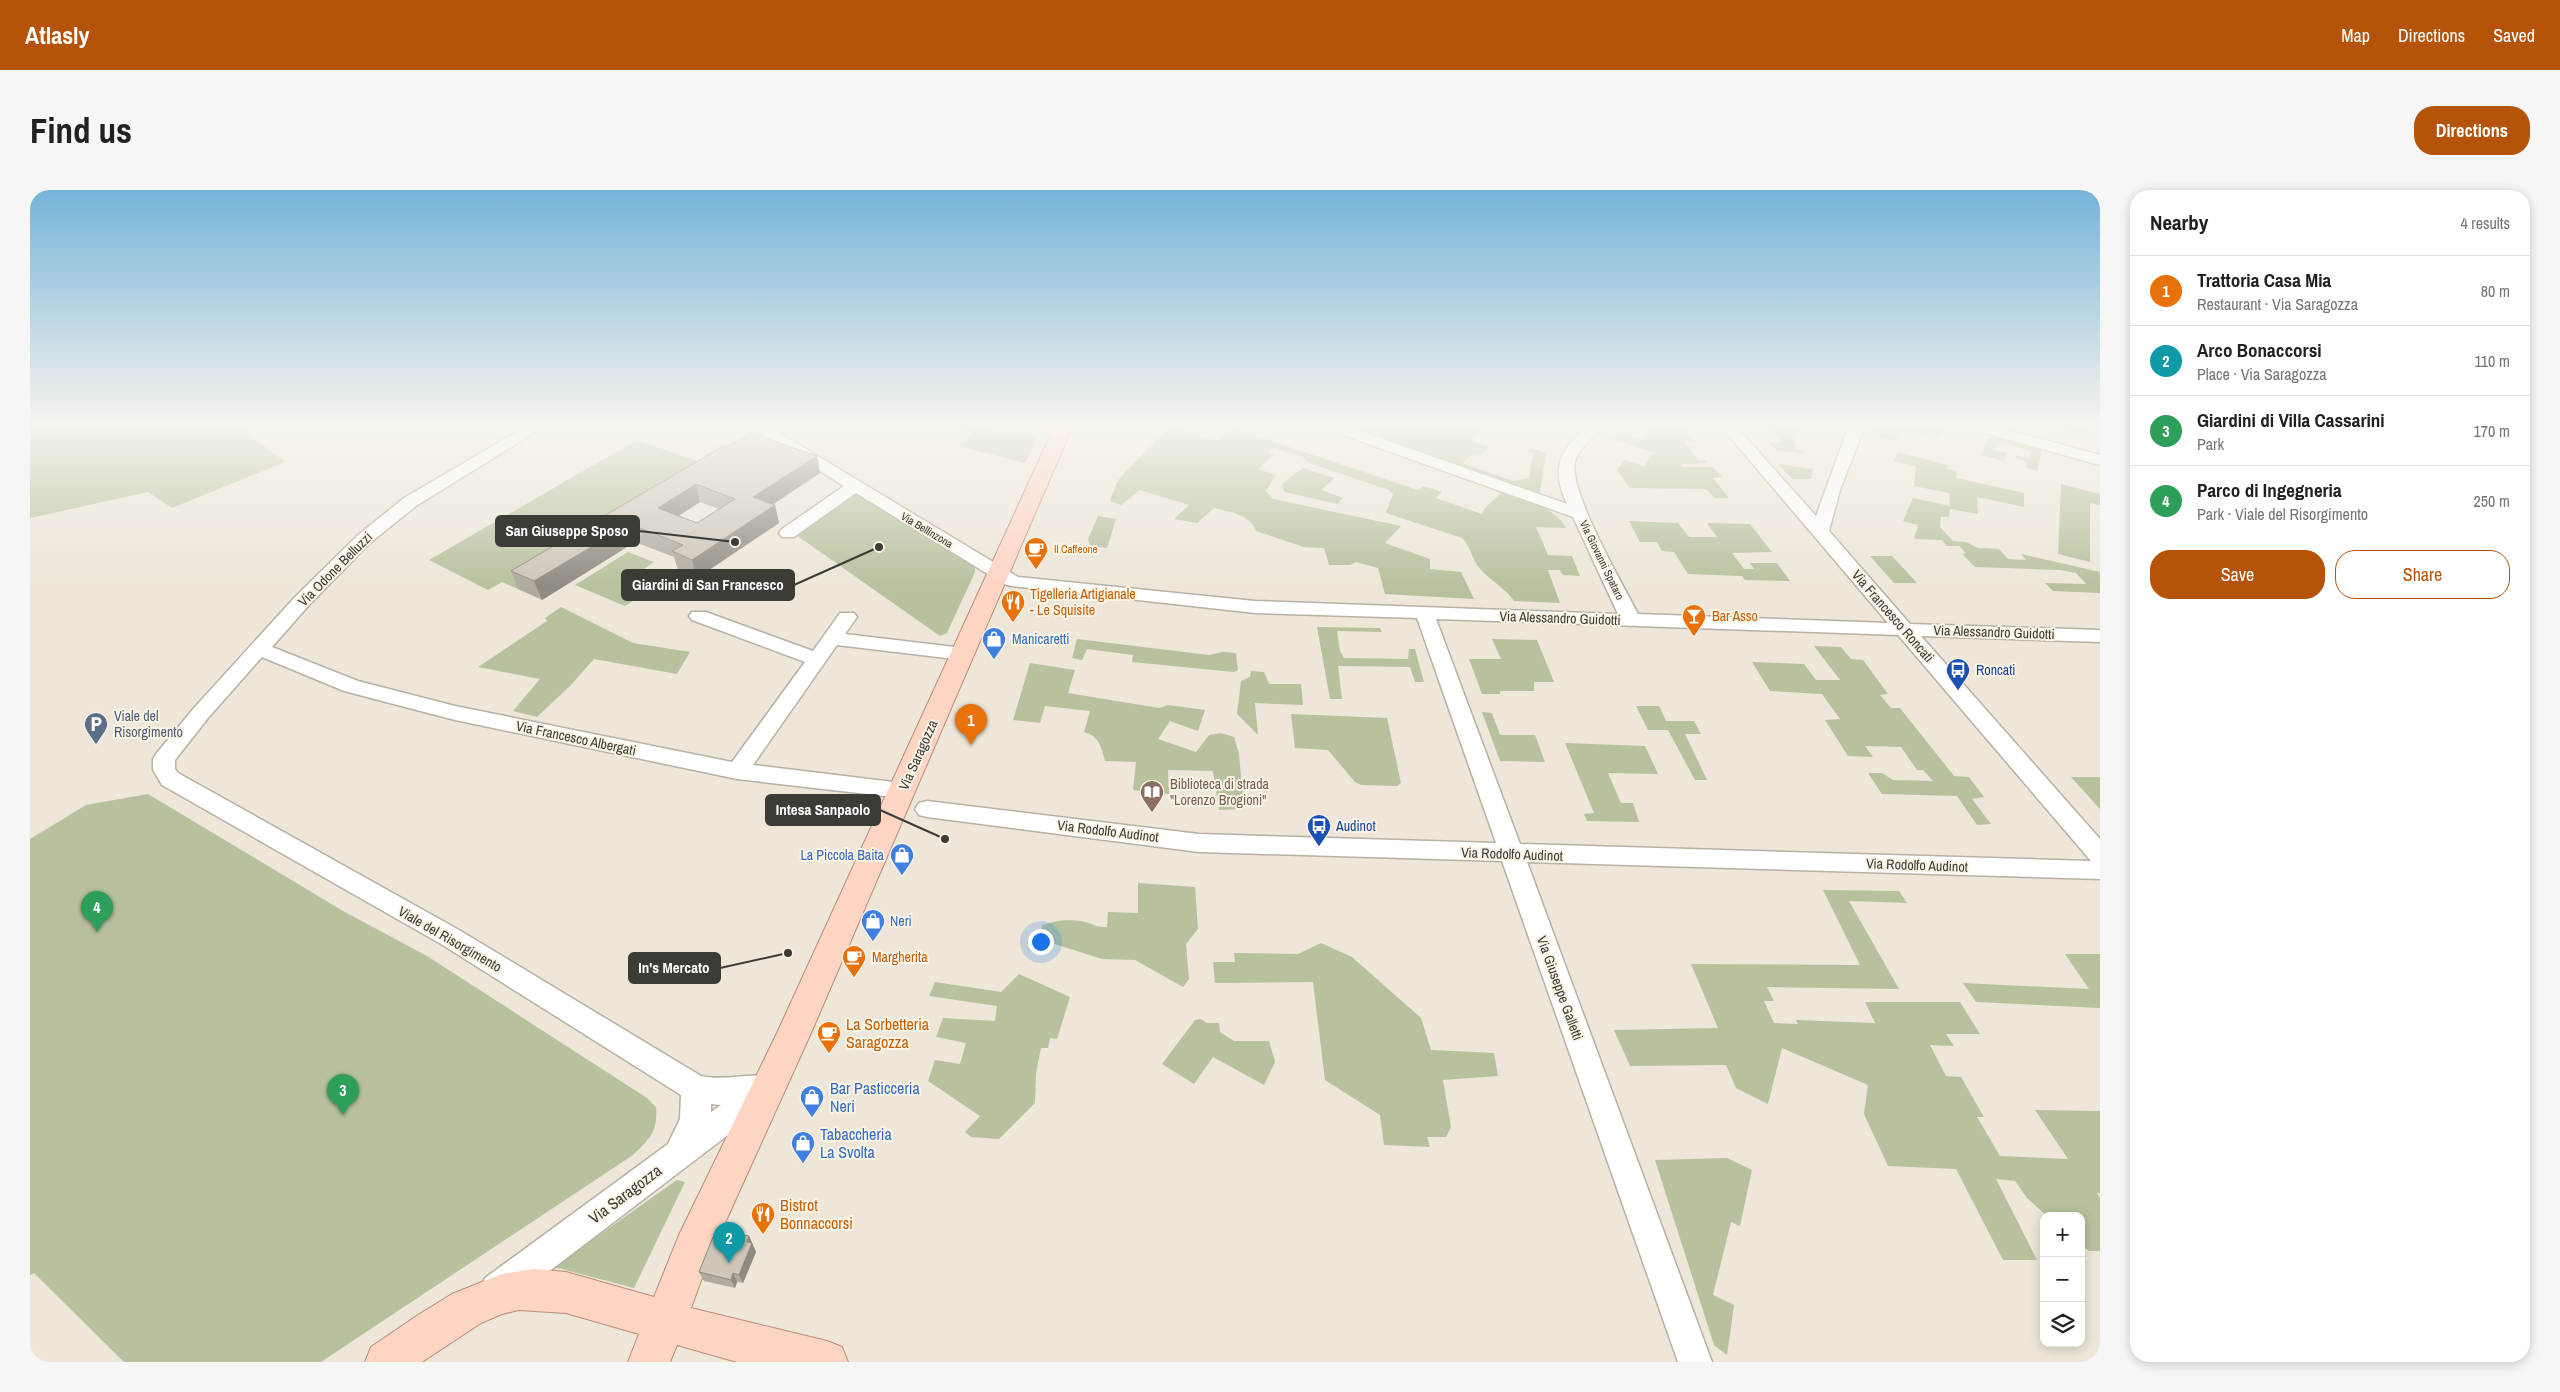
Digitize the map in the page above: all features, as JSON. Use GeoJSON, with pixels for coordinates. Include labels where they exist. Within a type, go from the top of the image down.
{"type":"FeatureCollection","features":[{"type":"Feature","properties":{"kind":"main road","name":"Via Saragozza"},"geometry":{"type":"LineString","coordinates":[[649,1362],[693,1249],[788,1046],[909,803],[963,654],[1010,578],[1046,478]]}},
{"type":"Feature","properties":{"kind":"main road"},"geometry":{"type":"LineString","coordinates":[[386,1362],[437,1328],[482,1302],[517,1290],[539,1289],[602,1303],[754,1347],[827,1362]]}},
{"type":"Feature","properties":{"kind":"street","name":"Via Odone Belluzzi"},"geometry":{"type":"LineString","coordinates":[[164,759],[259,648],[302,601],[364,539],[402,508],[452,478]]}},
{"type":"Feature","properties":{"kind":"street","name":"Via Bellinzona"},"geometry":{"type":"LineString","coordinates":[[841,478],[1010,578]]}},
{"type":"Feature","properties":{"kind":"street"},"geometry":{"type":"LineString","coordinates":[[1477,478],[1580,514]]}},
{"type":"Feature","properties":{"kind":"street","name":"Via Giovanni Spataro"},"geometry":{"type":"LineString","coordinates":[[1566,478],[1580,514],[1632,620]]}},
{"type":"Feature","properties":{"kind":"street","name":"Via Francesco Roncati"},"geometry":{"type":"LineString","coordinates":[[1773,478],[2100,855]]}},
{"type":"Feature","properties":{"kind":"street"},"geometry":{"type":"LineString","coordinates":[[1820,531],[1837,478]]}},
{"type":"Feature","properties":{"kind":"street"},"geometry":{"type":"LineString","coordinates":[[788,533],[855,486]]}},
{"type":"Feature","properties":{"kind":"street","name":"Via Alessandro Guidotti"},"geometry":{"type":"LineString","coordinates":[[1010,578],[1255,607],[2100,636]]}},
{"type":"Feature","properties":{"kind":"street","name":"Via Giuseppe Galletti"},"geometry":{"type":"LineString","coordinates":[[1425,614],[1695,1362]]}},
{"type":"Feature","properties":{"kind":"street"},"geometry":{"type":"LineString","coordinates":[[699,616],[817,659]]}},
{"type":"Feature","properties":{"kind":"street"},"geometry":{"type":"LineString","coordinates":[[737,771],[847,617]]}},
{"type":"Feature","properties":{"kind":"street"},"geometry":{"type":"LineString","coordinates":[[832,638],[963,654]]}},
{"type":"Feature","properties":{"kind":"street","name":"Via Francesco Albergati"},"geometry":{"type":"LineString","coordinates":[[259,648],[351,686],[455,713],[737,771],[909,803]]}},
{"type":"Feature","properties":{"kind":"street","name":"Viale del Risorgimento"},"geometry":{"type":"LineString","coordinates":[[164,759],[164,770],[170,779],[450,937],[694,1087],[719,1092],[737,1092],[769,1087]]}},
{"type":"Feature","properties":{"kind":"street","name":"Via Rodolfo Audinot"},"geometry":{"type":"LineString","coordinates":[[909,803],[1199,843],[1512,854],[2100,870]]}},
{"type":"Feature","properties":{"kind":"street"},"geometry":{"type":"LineString","coordinates":[[678,1154],[687,1141],[697,1112],[694,1087]]}},
{"type":"Feature","properties":{"kind":"street","name":"Via Saragozza"},"geometry":{"type":"LineString","coordinates":[[482,1302],[769,1087]]}},
{"type":"Feature","properties":{"kind":"green space"},"geometry":{"type":"Polygon","coordinates":[[[30,478],[246,478],[172,508],[148,492],[30,518],[30,478]]]}},
{"type":"Feature","properties":{"kind":"green space"},"geometry":{"type":"Polygon","coordinates":[[[572,478],[701,478],[518,589],[502,582],[488,590],[429,560],[572,478]]]}},
{"type":"Feature","properties":{"kind":"green space"},"geometry":{"type":"Polygon","coordinates":[[[1120,478],[1274,478],[1266,491],[1273,499],[1401,526],[1385,543],[1430,559],[1430,569],[1461,572],[1474,599],[1385,594],[1378,568],[1356,562],[1350,565],[1329,565],[1324,548],[1304,547],[1256,531],[1253,525],[1244,517],[1214,508],[1197,523],[1174,519],[1189,505],[1140,490],[1121,505],[1110,501],[1120,478]]]}},
{"type":"Feature","properties":{"kind":"green space"},"geometry":{"type":"Polygon","coordinates":[[[1290,478],[1334,478],[1321,490],[1343,498],[1337,504],[1285,492],[1282,487],[1284,482],[1290,478]]]}},
{"type":"Feature","properties":{"kind":"green space"},"geometry":{"type":"Polygon","coordinates":[[[1353,478],[1381,478],[1418,490],[1423,486],[1442,492],[1436,498],[1482,514],[1484,509],[1501,493],[1538,505],[1554,514],[1566,528],[1536,527],[1548,555],[1572,556],[1580,576],[1563,575],[1560,570],[1548,570],[1560,603],[1514,601],[1506,591],[1477,565],[1462,538],[1386,512],[1393,494],[1389,490],[1353,478]]]}},
{"type":"Feature","properties":{"kind":"green space"},"geometry":{"type":"Polygon","coordinates":[[[1493,478],[1504,478],[1513,481],[1542,478],[1540,492],[1537,493],[1493,478]]]}},
{"type":"Feature","properties":{"kind":"green space"},"geometry":{"type":"Polygon","coordinates":[[[1623,478],[1716,478],[1713,478],[1729,498],[1715,498],[1706,489],[1630,488],[1623,478]]]}},
{"type":"Feature","properties":{"kind":"green space"},"geometry":{"type":"Polygon","coordinates":[[[1791,478],[1811,478],[1811,479],[1791,478]]]}},
{"type":"Feature","properties":{"kind":"green space"},"geometry":{"type":"Polygon","coordinates":[[[1915,478],[1956,478],[2024,493],[2024,507],[1977,497],[1978,514],[1950,509],[1949,517],[1941,517],[1940,527],[1953,541],[1966,542],[1978,548],[1999,549],[2008,559],[2026,560],[2021,554],[2100,572],[2100,593],[2053,591],[2045,583],[2086,584],[2076,573],[2060,570],[1975,567],[1962,554],[1966,553],[1959,546],[1947,546],[1942,540],[1914,539],[1918,525],[1903,521],[1913,498],[1950,506],[1949,493],[1914,486],[1915,478]]]}},
{"type":"Feature","properties":{"kind":"green space"},"geometry":{"type":"Polygon","coordinates":[[[2061,484],[2100,494],[2100,505],[2090,503],[2090,562],[2058,554],[2061,484]]]}},
{"type":"Feature","properties":{"kind":"green space"},"geometry":{"type":"Polygon","coordinates":[[[851,489],[975,568],[975,572],[947,633],[940,636],[789,530],[851,489]]]}},
{"type":"Feature","properties":{"kind":"green space"},"geometry":{"type":"Polygon","coordinates":[[[1098,516],[1116,519],[1107,548],[1090,546],[1088,539],[1098,516]]]}},
{"type":"Feature","properties":{"kind":"green space"},"geometry":{"type":"Polygon","coordinates":[[[1629,521],[1678,523],[1689,537],[1717,537],[1707,523],[1750,524],[1772,552],[1732,553],[1744,569],[1754,569],[1750,563],[1777,563],[1790,581],[1745,580],[1742,576],[1688,574],[1674,552],[1662,551],[1657,542],[1640,542],[1629,521]]]}},
{"type":"Feature","properties":{"kind":"green space"},"geometry":{"type":"Polygon","coordinates":[[[628,552],[654,562],[644,569],[653,576],[637,587],[634,600],[625,606],[575,585],[628,552]]]}},
{"type":"Feature","properties":{"kind":"green space"},"geometry":{"type":"Polygon","coordinates":[[[1870,556],[1892,556],[1917,583],[1894,583],[1870,556]]]}},
{"type":"Feature","properties":{"kind":"green space"},"geometry":{"type":"Polygon","coordinates":[[[561,607],[633,643],[690,652],[677,674],[594,659],[571,685],[537,717],[513,711],[540,679],[478,667],[547,621],[545,618],[561,607]]]}},
{"type":"Feature","properties":{"kind":"green space"},"geometry":{"type":"Polygon","coordinates":[[[1317,627],[1380,628],[1382,632],[1337,631],[1340,651],[1344,658],[1408,659],[1409,649],[1415,649],[1424,682],[1415,682],[1410,667],[1338,666],[1342,699],[1330,699],[1317,627]]]}},
{"type":"Feature","properties":{"kind":"green space"},"geometry":{"type":"Polygon","coordinates":[[[1077,639],[1209,655],[1223,652],[1236,653],[1238,670],[1234,672],[1132,662],[1133,655],[1087,649],[1082,660],[1072,658],[1077,639]]]}},
{"type":"Feature","properties":{"kind":"green space"},"geometry":{"type":"Polygon","coordinates":[[[1492,639],[1537,640],[1554,682],[1534,682],[1534,691],[1500,691],[1500,694],[1482,694],[1469,659],[1501,659],[1492,639]]]}},
{"type":"Feature","properties":{"kind":"green space"},"geometry":{"type":"Polygon","coordinates":[[[1814,646],[1841,647],[1851,659],[1863,660],[1888,694],[1880,695],[1891,708],[1900,708],[1954,776],[1969,777],[1984,797],[1972,799],[1991,824],[1977,825],[1957,796],[1882,794],[1868,773],[1882,773],[1893,780],[1933,781],[1923,770],[1917,770],[1901,747],[1865,746],[1873,757],[1848,756],[1825,720],[1840,719],[1822,694],[1770,691],[1752,662],[1804,664],[1816,680],[1840,680],[1814,646]]]}},
{"type":"Feature","properties":{"kind":"green space"},"geometry":{"type":"Polygon","coordinates":[[[1030,663],[1075,670],[1068,693],[1159,708],[1168,705],[1205,710],[1198,731],[1170,721],[1158,739],[1196,752],[1209,735],[1221,733],[1234,737],[1239,754],[1244,809],[1219,810],[1213,771],[1168,770],[1169,794],[1133,790],[1136,762],[1105,761],[1101,746],[1096,739],[1084,732],[1090,711],[1045,706],[1040,723],[1013,720],[1030,663]]]}},
{"type":"Feature","properties":{"kind":"green space"},"geometry":{"type":"Polygon","coordinates":[[[1251,671],[1264,672],[1269,684],[1301,684],[1303,705],[1255,703],[1258,735],[1237,714],[1241,681],[1250,677],[1251,671]]]}},
{"type":"Feature","properties":{"kind":"green space"},"geometry":{"type":"Polygon","coordinates":[[[1636,706],[1659,706],[1666,721],[1694,721],[1701,734],[1685,734],[1707,780],[1695,780],[1668,730],[1648,730],[1636,706]]]}},
{"type":"Feature","properties":{"kind":"green space"},"geometry":{"type":"Polygon","coordinates":[[[1482,712],[1492,713],[1500,735],[1535,735],[1545,762],[1500,761],[1482,712]]]}},
{"type":"Feature","properties":{"kind":"green space"},"geometry":{"type":"Polygon","coordinates":[[[1291,714],[1387,718],[1401,783],[1397,786],[1361,785],[1355,782],[1328,750],[1295,748],[1291,714]]]}},
{"type":"Feature","properties":{"kind":"green space"},"geometry":{"type":"Polygon","coordinates":[[[1565,743],[1645,746],[1658,774],[1608,773],[1621,803],[1633,803],[1639,822],[1587,821],[1584,814],[1594,813],[1565,743]]]}},
{"type":"Feature","properties":{"kind":"green space"},"geometry":{"type":"Polygon","coordinates":[[[2071,777],[2100,777],[2100,809],[2071,777]]]}},
{"type":"Feature","properties":{"kind":"green space"},"geometry":{"type":"Polygon","coordinates":[[[148,794],[343,911],[427,956],[647,1098],[656,1107],[656,1122],[652,1134],[633,1155],[321,1362],[124,1362],[34,1273],[30,1275],[30,839],[86,805],[148,794]]]}},
{"type":"Feature","properties":{"kind":"green space"},"geometry":{"type":"Polygon","coordinates":[[[1138,883],[1195,887],[1198,929],[1186,944],[1189,979],[1183,987],[1135,960],[1102,959],[1042,940],[1042,926],[1052,922],[1085,922],[1107,927],[1108,912],[1138,913],[1138,883]]]}},
{"type":"Feature","properties":{"kind":"green space"},"geometry":{"type":"Polygon","coordinates":[[[1823,890],[1899,891],[1907,903],[1849,901],[1899,989],[1767,987],[1774,1001],[1764,1001],[1774,1023],[1798,1024],[1796,1020],[1875,1023],[1865,1002],[1960,1002],[1980,1034],[1946,1034],[1954,1046],[1930,1045],[1946,1076],[1961,1077],[1984,1117],[1977,1117],[2000,1156],[2068,1159],[2035,1110],[2100,1111],[2100,1193],[2097,1193],[2100,1198],[2100,1251],[2089,1251],[2085,1248],[2085,1212],[2043,1212],[2027,1198],[2015,1181],[1996,1179],[2037,1260],[2003,1260],[1956,1169],[1888,1166],[1864,1114],[1868,1085],[1782,1048],[1768,1104],[1736,1088],[1726,1065],[1630,1066],[1614,1030],[1718,1028],[1691,964],[1860,965],[1823,890]]]}},
{"type":"Feature","properties":{"kind":"green space"},"geometry":{"type":"Polygon","coordinates":[[[1321,943],[1352,957],[1421,1018],[1431,1050],[1494,1053],[1498,1076],[1443,1080],[1451,1127],[1446,1137],[1427,1137],[1430,1147],[1384,1145],[1380,1115],[1325,1080],[1313,982],[1215,983],[1213,962],[1235,962],[1234,953],[1298,954],[1321,943]]]}},
{"type":"Feature","properties":{"kind":"green space"},"geometry":{"type":"Polygon","coordinates":[[[2065,954],[2100,954],[2100,1008],[1976,1002],[1963,983],[2089,989],[2065,954]]]}},
{"type":"Feature","properties":{"kind":"green space"},"geometry":{"type":"Polygon","coordinates":[[[1019,974],[1070,997],[1057,1039],[1050,1038],[1048,1048],[1041,1048],[1036,1073],[1035,1103],[999,1139],[971,1137],[965,1132],[980,1116],[928,1081],[935,1060],[960,1064],[966,1043],[936,1037],[943,1018],[995,1021],[997,1006],[929,996],[935,982],[1001,992],[1019,974]]]}},
{"type":"Feature","properties":{"kind":"green space"},"geometry":{"type":"Polygon","coordinates":[[[1201,1019],[1207,1023],[1219,1023],[1220,1032],[1234,1041],[1269,1041],[1275,1062],[1264,1085],[1213,1057],[1194,1084],[1162,1064],[1195,1020],[1201,1019]]]}},
{"type":"Feature","properties":{"kind":"green space"},"geometry":{"type":"Polygon","coordinates":[[[1727,1158],[1752,1170],[1740,1226],[1731,1222],[1713,1295],[1734,1305],[1727,1355],[1714,1345],[1655,1160],[1727,1158]]]}},
{"type":"Feature","properties":{"kind":"green space"},"geometry":{"type":"Polygon","coordinates":[[[677,1180],[685,1182],[634,1288],[554,1267],[677,1180]]]}},
{"type":"Feature","properties":{"kind":"building"},"geometry":{"type":"Polygon","coordinates":[[[669,478],[783,478],[753,497],[775,505],[692,560],[672,551],[683,545],[630,524],[534,581],[511,571],[669,478]],[[696,484],[658,508],[697,523],[735,499],[696,484]]]}},
{"type":"Feature","properties":{"kind":"building"},"geometry":{"type":"Polygon","coordinates":[[[720,1230],[749,1236],[747,1242],[752,1243],[739,1275],[733,1273],[731,1280],[699,1272],[713,1237],[716,1238],[720,1230]]]}},
{"type":"Feature","properties":{"kind":"place","name":"San Giuseppe Sposo"},"geometry":{"type":"Point","coordinates":[735,542]}},
{"type":"Feature","properties":{"kind":"place","name":"Giardini di San Francesco"},"geometry":{"type":"Point","coordinates":[879,547]}},
{"type":"Feature","properties":{"kind":"place","name":"Il Caffeone"},"geometry":{"type":"Point","coordinates":[1036,570]}},
{"type":"Feature","properties":{"kind":"place","name":"Tigelleria Artigianale - Le Squisite"},"geometry":{"type":"Point","coordinates":[1013,623]}},
{"type":"Feature","properties":{"kind":"place","name":"Bar Asso"},"geometry":{"type":"Point","coordinates":[1694,637]}},
{"type":"Feature","properties":{"kind":"place","name":"Manicaretti"},"geometry":{"type":"Point","coordinates":[994,660]}},
{"type":"Feature","properties":{"kind":"place","name":"Roncati"},"geometry":{"type":"Point","coordinates":[1958,691]}},
{"type":"Feature","properties":{"kind":"place","name":"Viale del Risorgimento"},"geometry":{"type":"Point","coordinates":[96,745]}},
{"type":"Feature","properties":{"kind":"place","name":"Trattoria Casa Mia"},"geometry":{"type":"Point","coordinates":[971,745]}},
{"type":"Feature","properties":{"kind":"place","name":"Biblioteca di strada \"Lorenzo Brogioni\""},"geometry":{"type":"Point","coordinates":[1152,813]}},
{"type":"Feature","properties":{"kind":"place","name":"Intesa Sanpaolo"},"geometry":{"type":"Point","coordinates":[945,839]}},
{"type":"Feature","properties":{"kind":"place","name":"Audinot"},"geometry":{"type":"Point","coordinates":[1319,847]}},
{"type":"Feature","properties":{"kind":"place","name":"La Piccola Baita"},"geometry":{"type":"Point","coordinates":[902,876]}},
{"type":"Feature","properties":{"kind":"place","name":"Parco di Ingegneria"},"geometry":{"type":"Point","coordinates":[97,932]}},
{"type":"Feature","properties":{"kind":"place","name":"Neri"},"geometry":{"type":"Point","coordinates":[873,942]}},
{"type":"Feature","properties":{"kind":"place","name":"In's Mercato"},"geometry":{"type":"Point","coordinates":[788,953]}},
{"type":"Feature","properties":{"kind":"place","name":"Margherita"},"geometry":{"type":"Point","coordinates":[854,978]}},
{"type":"Feature","properties":{"kind":"place","name":"La Sorbetteria Saragozza"},"geometry":{"type":"Point","coordinates":[829,1054]}},
{"type":"Feature","properties":{"kind":"place","name":"Giardini di Villa Cassarini"},"geometry":{"type":"Point","coordinates":[343,1115]}},
{"type":"Feature","properties":{"kind":"place","name":"Bar Pasticceria Neri"},"geometry":{"type":"Point","coordinates":[812,1118]}},
{"type":"Feature","properties":{"kind":"place","name":"Tabaccheria La Svolta"},"geometry":{"type":"Point","coordinates":[803,1164]}},
{"type":"Feature","properties":{"kind":"place","name":"Bistrot Bonnaccorsi"},"geometry":{"type":"Point","coordinates":[763,1235]}},
{"type":"Feature","properties":{"kind":"place","name":"Arco Bonaccorsi"},"geometry":{"type":"Point","coordinates":[729,1263]}}]}
